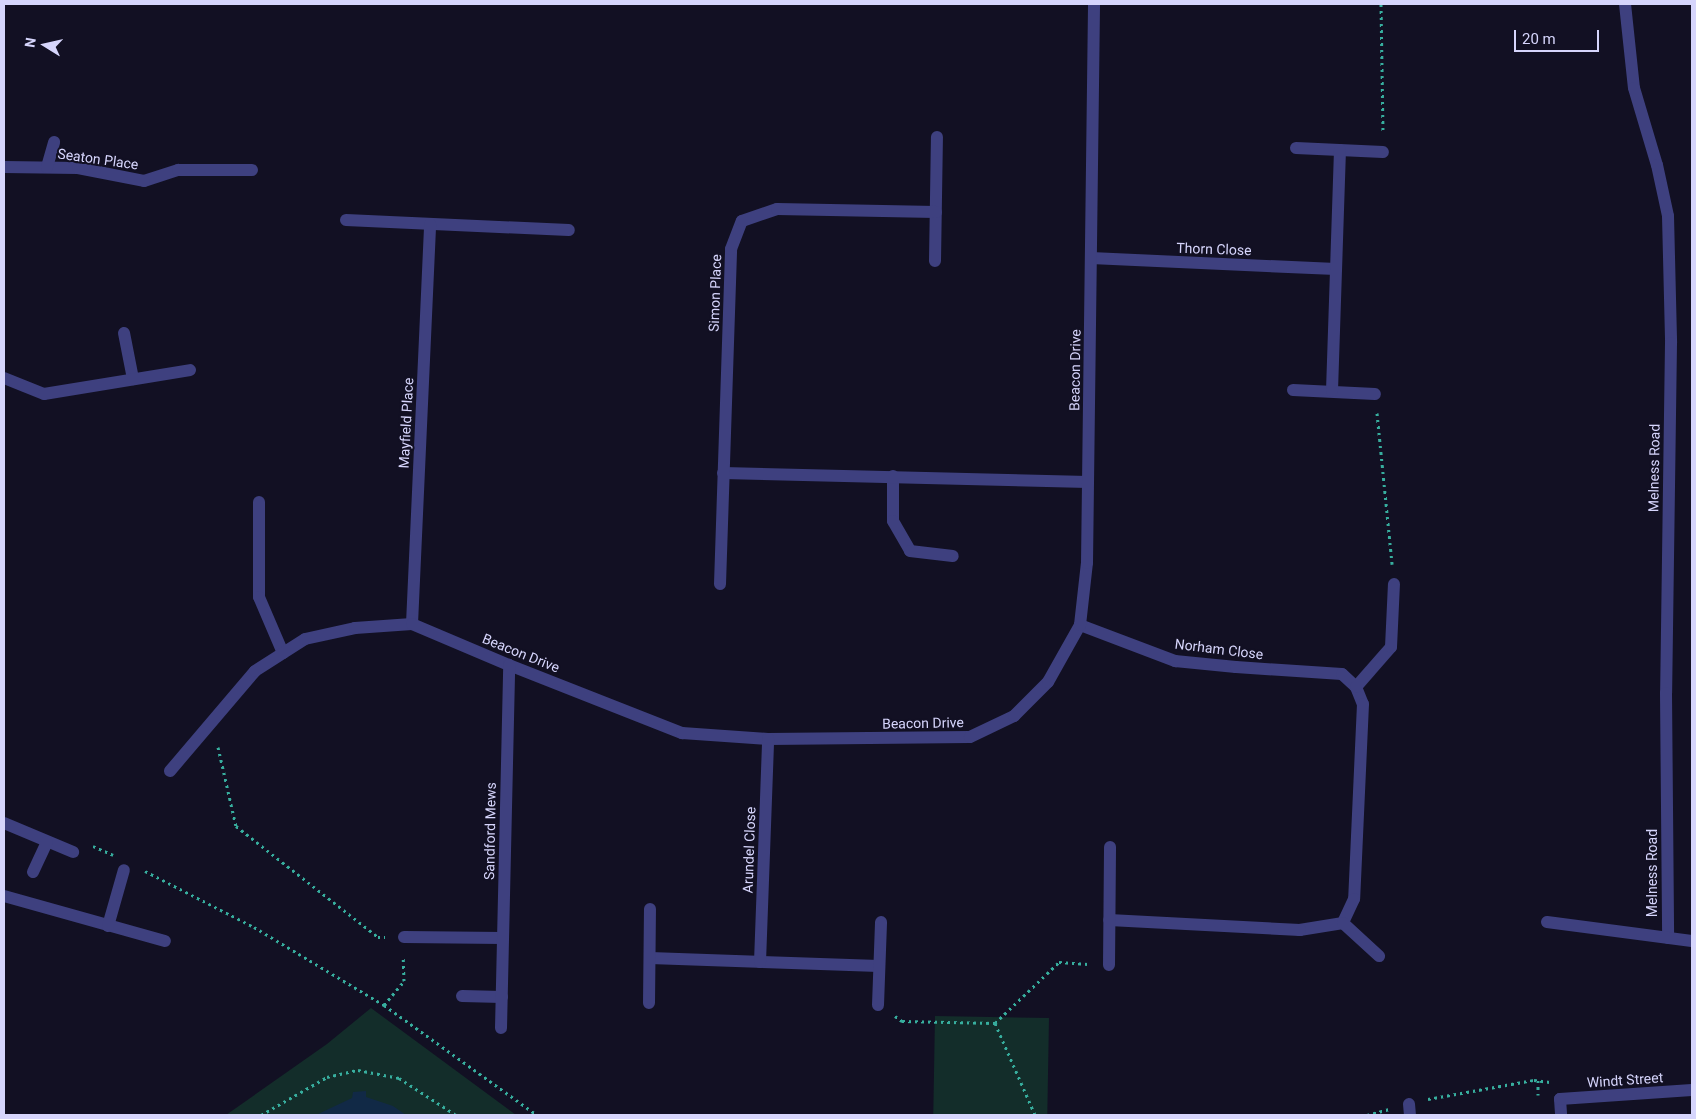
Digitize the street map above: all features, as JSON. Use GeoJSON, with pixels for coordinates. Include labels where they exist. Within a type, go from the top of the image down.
{"type":"FeatureCollection","features":[{"type":"Feature","properties":{"kind":"street","name":"Beacon Drive"},"geometry":{"type":"LineString","coordinates":[[170,772],[255,671],[305,639],[355,628],[412,624],[509,665],[682,733],[768,739],[970,737],[1014,716],[1048,682],[1080,625],[1088,563],[1094,4]]}},
{"type":"Feature","properties":{"kind":"street","name":"Melness Road"},"geometry":{"type":"LineString","coordinates":[[1625,4],[1634,88],[1657,166],[1668,216],[1671,344],[1666,693],[1668,938]]}},
{"type":"Feature","properties":{"kind":"street"},"geometry":{"type":"LineString","coordinates":[[934,261],[938,137]]}},
{"type":"Feature","properties":{"kind":"street","name":"Seaton Place"},"geometry":{"type":"LineString","coordinates":[[47,167],[54,142]]}},
{"type":"Feature","properties":{"kind":"street"},"geometry":{"type":"LineString","coordinates":[[1296,148],[1383,152]]}},
{"type":"Feature","properties":{"kind":"street"},"geometry":{"type":"LineString","coordinates":[[1332,392],[1340,150]]}},
{"type":"Feature","properties":{"kind":"street","name":"Seaton Place"},"geometry":{"type":"LineString","coordinates":[[4,167],[78,168],[144,181],[178,170],[252,170]]}},
{"type":"Feature","properties":{"kind":"street","name":"Simon Place"},"geometry":{"type":"LineString","coordinates":[[720,584],[731,249],[742,221],[777,209],[936,212]]}},
{"type":"Feature","properties":{"kind":"street"},"geometry":{"type":"LineString","coordinates":[[346,220],[569,230]]}},
{"type":"Feature","properties":{"kind":"street","name":"Mayfield Place"},"geometry":{"type":"LineString","coordinates":[[412,624],[430,224]]}},
{"type":"Feature","properties":{"kind":"street","name":"Thorn Close"},"geometry":{"type":"LineString","coordinates":[[1091,258],[1336,269]]}},
{"type":"Feature","properties":{"kind":"street"},"geometry":{"type":"LineString","coordinates":[[124,333],[133,379]]}},
{"type":"Feature","properties":{"kind":"street"},"geometry":{"type":"LineString","coordinates":[[4,378],[44,394],[190,370]]}},
{"type":"Feature","properties":{"kind":"street"},"geometry":{"type":"LineString","coordinates":[[1293,390],[1375,394]]}},
{"type":"Feature","properties":{"kind":"street"},"geometry":{"type":"LineString","coordinates":[[724,473],[1088,482]]}},
{"type":"Feature","properties":{"kind":"street"},"geometry":{"type":"LineString","coordinates":[[893,476],[893,521],[910,551],[953,556]]}},
{"type":"Feature","properties":{"kind":"street"},"geometry":{"type":"LineString","coordinates":[[260,502],[259,596],[283,653]]}},
{"type":"Feature","properties":{"kind":"street"},"geometry":{"type":"LineString","coordinates":[[1343,923],[1354,899],[1363,704],[1356,687],[1391,647],[1394,584]]}},
{"type":"Feature","properties":{"kind":"street","name":"Norham Close"},"geometry":{"type":"LineString","coordinates":[[1080,625],[1175,660],[1236,667],[1342,674],[1356,687]]}},
{"type":"Feature","properties":{"kind":"street","name":"Sandford Mews"},"geometry":{"type":"LineString","coordinates":[[501,1028],[509,665]]}},
{"type":"Feature","properties":{"kind":"street","name":"Arundel Close"},"geometry":{"type":"LineString","coordinates":[[760,962],[768,739]]}},
{"type":"Feature","properties":{"kind":"street"},"geometry":{"type":"LineString","coordinates":[[4,823],[73,852]]}},
{"type":"Feature","properties":{"kind":"street"},"geometry":{"type":"LineString","coordinates":[[33,872],[47,842]]}},
{"type":"Feature","properties":{"kind":"street"},"geometry":{"type":"LineString","coordinates":[[1109,965],[1110,847]]}},
{"type":"Feature","properties":{"kind":"street"},"geometry":{"type":"LineString","coordinates":[[108,926],[124,870]]}},
{"type":"Feature","properties":{"kind":"street"},"geometry":{"type":"LineString","coordinates":[[4,896],[165,941]]}},
{"type":"Feature","properties":{"kind":"street"},"geometry":{"type":"LineString","coordinates":[[649,1003],[650,909]]}},
{"type":"Feature","properties":{"kind":"street"},"geometry":{"type":"LineString","coordinates":[[1109,920],[1300,930],[1343,923]]}},
{"type":"Feature","properties":{"kind":"street"},"geometry":{"type":"LineString","coordinates":[[878,1005],[881,922]]}},
{"type":"Feature","properties":{"kind":"street"},"geometry":{"type":"LineString","coordinates":[[1547,922],[1692,941]]}},
{"type":"Feature","properties":{"kind":"street"},"geometry":{"type":"LineString","coordinates":[[1343,923],[1379,956]]}},
{"type":"Feature","properties":{"kind":"street"},"geometry":{"type":"LineString","coordinates":[[404,937],[503,938]]}},
{"type":"Feature","properties":{"kind":"street"},"geometry":{"type":"LineString","coordinates":[[650,958],[879,966]]}},
{"type":"Feature","properties":{"kind":"street"},"geometry":{"type":"LineString","coordinates":[[462,996],[502,997]]}},
{"type":"Feature","properties":{"kind":"street","name":"Windt Street"},"geometry":{"type":"LineString","coordinates":[[1560,1099],[1692,1090]]}},
{"type":"Feature","properties":{"kind":"street"},"geometry":{"type":"LineString","coordinates":[[1560,1099],[1561,1115]]}},
{"type":"Feature","properties":{"kind":"path"},"geometry":{"type":"LineString","coordinates":[[1381,4],[1383,152]]}},
{"type":"Feature","properties":{"kind":"path"},"geometry":{"type":"LineString","coordinates":[[1375,394],[1394,584]]}},
{"type":"Feature","properties":{"kind":"path"},"geometry":{"type":"LineString","coordinates":[[212,723],[236,826],[378,937],[404,937],[404,981],[384,1005]]}},
{"type":"Feature","properties":{"kind":"path"},"geometry":{"type":"LineString","coordinates":[[73,852],[82,842],[118,857]]}},
{"type":"Feature","properties":{"kind":"path"},"geometry":{"type":"LineString","coordinates":[[144,870],[254,927],[384,1005],[538,1115]]}},
{"type":"Feature","properties":{"kind":"path"},"geometry":{"type":"LineString","coordinates":[[878,1005],[902,1021],[995,1023],[1059,962],[1109,965]]}},
{"type":"Feature","properties":{"kind":"path"},"geometry":{"type":"LineString","coordinates":[[995,1023],[1035,1115]]}},
{"type":"Feature","properties":{"kind":"path"},"geometry":{"type":"LineString","coordinates":[[261,1115],[328,1077],[358,1070],[399,1078],[456,1115]]}},
{"type":"Feature","properties":{"kind":"path"},"geometry":{"type":"LineString","coordinates":[[1367,1115],[1409,1110],[1534,1080],[1556,1082],[1560,1099]]}},
{"type":"Feature","properties":{"kind":"green space"},"geometry":{"type":"Polygon","coordinates":[[[371,1008],[516,1115],[226,1115],[327,1044],[371,1008]]]}},
{"type":"Feature","properties":{"kind":"green space"},"geometry":{"type":"Polygon","coordinates":[[[935,1016],[1049,1018],[1047,1115],[933,1115],[935,1016]]]}},
{"type":"Feature","properties":{"kind":"water"},"geometry":{"type":"Polygon","coordinates":[[[366,1091],[366,1097],[393,1106],[406,1115],[316,1115],[352,1098],[353,1092],[366,1091]]]}}]}
